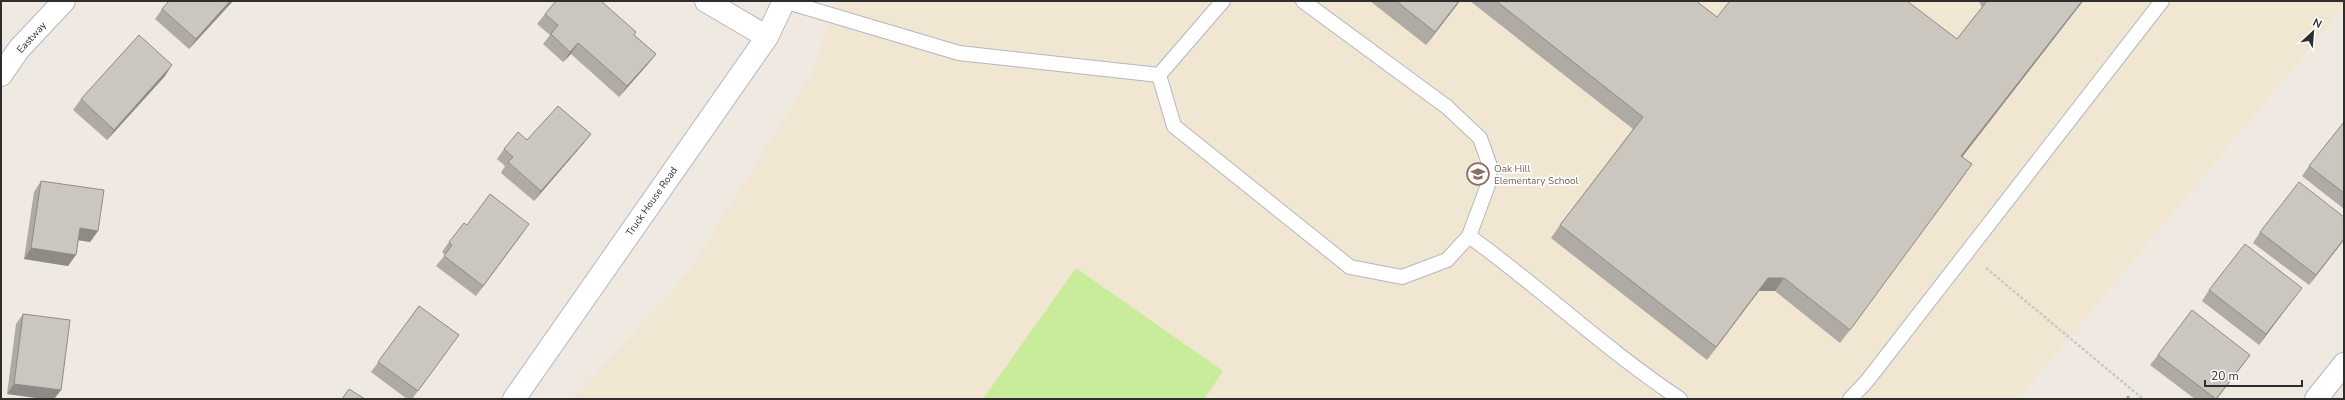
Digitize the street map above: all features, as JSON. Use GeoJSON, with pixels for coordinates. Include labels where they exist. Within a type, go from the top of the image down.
{"type":"FeatureCollection","features":[{"type":"Feature","properties":{"kind":"street","name":"Eastway"},"geometry":{"type":"LineString","coordinates":[[1,74],[19,48],[64,1]]}},
{"type":"Feature","properties":{"kind":"street"},"geometry":{"type":"LineString","coordinates":[[706,1],[767,37]]}},
{"type":"Feature","properties":{"kind":"street","name":"Truck House Road"},"geometry":{"type":"LineString","coordinates":[[514,399],[767,37],[784,1]]}},
{"type":"Feature","properties":{"kind":"street"},"geometry":{"type":"LineString","coordinates":[[2316,399],[2344,364]]}},
{"type":"Feature","properties":{"kind":"lane"},"geometry":{"type":"LineString","coordinates":[[784,1],[959,53],[1159,75]]}},
{"type":"Feature","properties":{"kind":"lane"},"geometry":{"type":"LineString","coordinates":[[1159,75],[1223,1]]}},
{"type":"Feature","properties":{"kind":"lane"},"geometry":{"type":"LineString","coordinates":[[1159,75],[1174,126],[1350,267],[1402,277],[1447,260],[1469,236],[1488,179],[1490,166],[1480,138],[1447,107],[1303,1]]}},
{"type":"Feature","properties":{"kind":"lane"},"geometry":{"type":"LineString","coordinates":[[1850,399],[1867,382],[2162,1]]}},
{"type":"Feature","properties":{"kind":"lane"},"geometry":{"type":"LineString","coordinates":[[1469,236],[1515,270],[1640,371],[1680,399]]}},
{"type":"Feature","properties":{"kind":"path"},"geometry":{"type":"LineString","coordinates":[[1967,252],[2142,399]]}},
{"type":"Feature","properties":{"kind":"shaded area","name":"Oak Hill Elementary School"},"geometry":{"type":"Polygon","coordinates":[[[835,1],[2344,1],[2344,7],[2018,399],[573,399],[689,272],[811,76],[835,1]]]}},
{"type":"Feature","properties":{"kind":"green space"},"geometry":{"type":"Polygon","coordinates":[[[1076,268],[1223,371],[1204,399],[983,399],[1076,268]]]}},
{"type":"Feature","properties":{"kind":"building"},"geometry":{"type":"Polygon","coordinates":[[[169,1],[230,1],[196,39],[162,9],[169,1]]]}},
{"type":"Feature","properties":{"kind":"building"},"geometry":{"type":"Polygon","coordinates":[[[556,1],[601,1],[636,32],[634,35],[656,54],[627,86],[578,43],[570,52],[551,34],[558,25],[545,14],[556,1]]]}},
{"type":"Feature","properties":{"kind":"building"},"geometry":{"type":"Polygon","coordinates":[[[1396,1],[1459,1],[1435,32],[1396,1]]]}},
{"type":"Feature","properties":{"kind":"building"},"geometry":{"type":"Polygon","coordinates":[[[1496,1],[1696,1],[1717,17],[1730,1],[1907,1],[1957,39],[1987,1],[2082,1],[1961,156],[1972,164],[1850,330],[1784,278],[1768,278],[1716,347],[1560,225],[1643,117],[1496,1]]]}},
{"type":"Feature","properties":{"kind":"building"},"geometry":{"type":"Polygon","coordinates":[[[139,35],[172,65],[114,130],[81,99],[139,35]]]}},
{"type":"Feature","properties":{"kind":"building"},"geometry":{"type":"Polygon","coordinates":[[[558,106],[591,134],[541,191],[508,162],[513,157],[504,149],[518,132],[527,140],[558,106]]]}},
{"type":"Feature","properties":{"kind":"building"},"geometry":{"type":"Polygon","coordinates":[[[2344,122],[2344,193],[2309,166],[2344,122]]]}},
{"type":"Feature","properties":{"kind":"building"},"geometry":{"type":"Polygon","coordinates":[[[41,181],[104,190],[98,231],[80,228],[76,255],[31,248],[41,181]]]}},
{"type":"Feature","properties":{"kind":"building"},"geometry":{"type":"Polygon","coordinates":[[[2299,182],[2344,217],[2344,239],[2316,275],[2260,232],[2299,182]]]}},
{"type":"Feature","properties":{"kind":"building"},"geometry":{"type":"Polygon","coordinates":[[[490,194],[529,224],[483,286],[444,256],[452,245],[449,242],[464,223],[467,225],[490,194]]]}},
{"type":"Feature","properties":{"kind":"building"},"geometry":{"type":"Polygon","coordinates":[[[2245,244],[2302,288],[2266,334],[2209,290],[2245,244]]]}},
{"type":"Feature","properties":{"kind":"building"},"geometry":{"type":"Polygon","coordinates":[[[419,306],[459,335],[418,391],[378,362],[419,306]]]}},
{"type":"Feature","properties":{"kind":"building"},"geometry":{"type":"Polygon","coordinates":[[[2192,310],[2250,355],[2216,399],[2158,355],[2192,310]]]}},
{"type":"Feature","properties":{"kind":"building"},"geometry":{"type":"Polygon","coordinates":[[[23,314],[70,320],[61,390],[14,384],[23,314]]]}},
{"type":"Feature","properties":{"kind":"building"},"geometry":{"type":"Polygon","coordinates":[[[349,389],[365,399],[342,399],[349,389]]]}},
{"type":"Feature","properties":{"kind":"place","name":"Oak Hill Elementary School"},"geometry":{"type":"Point","coordinates":[1478,174]}}]}
